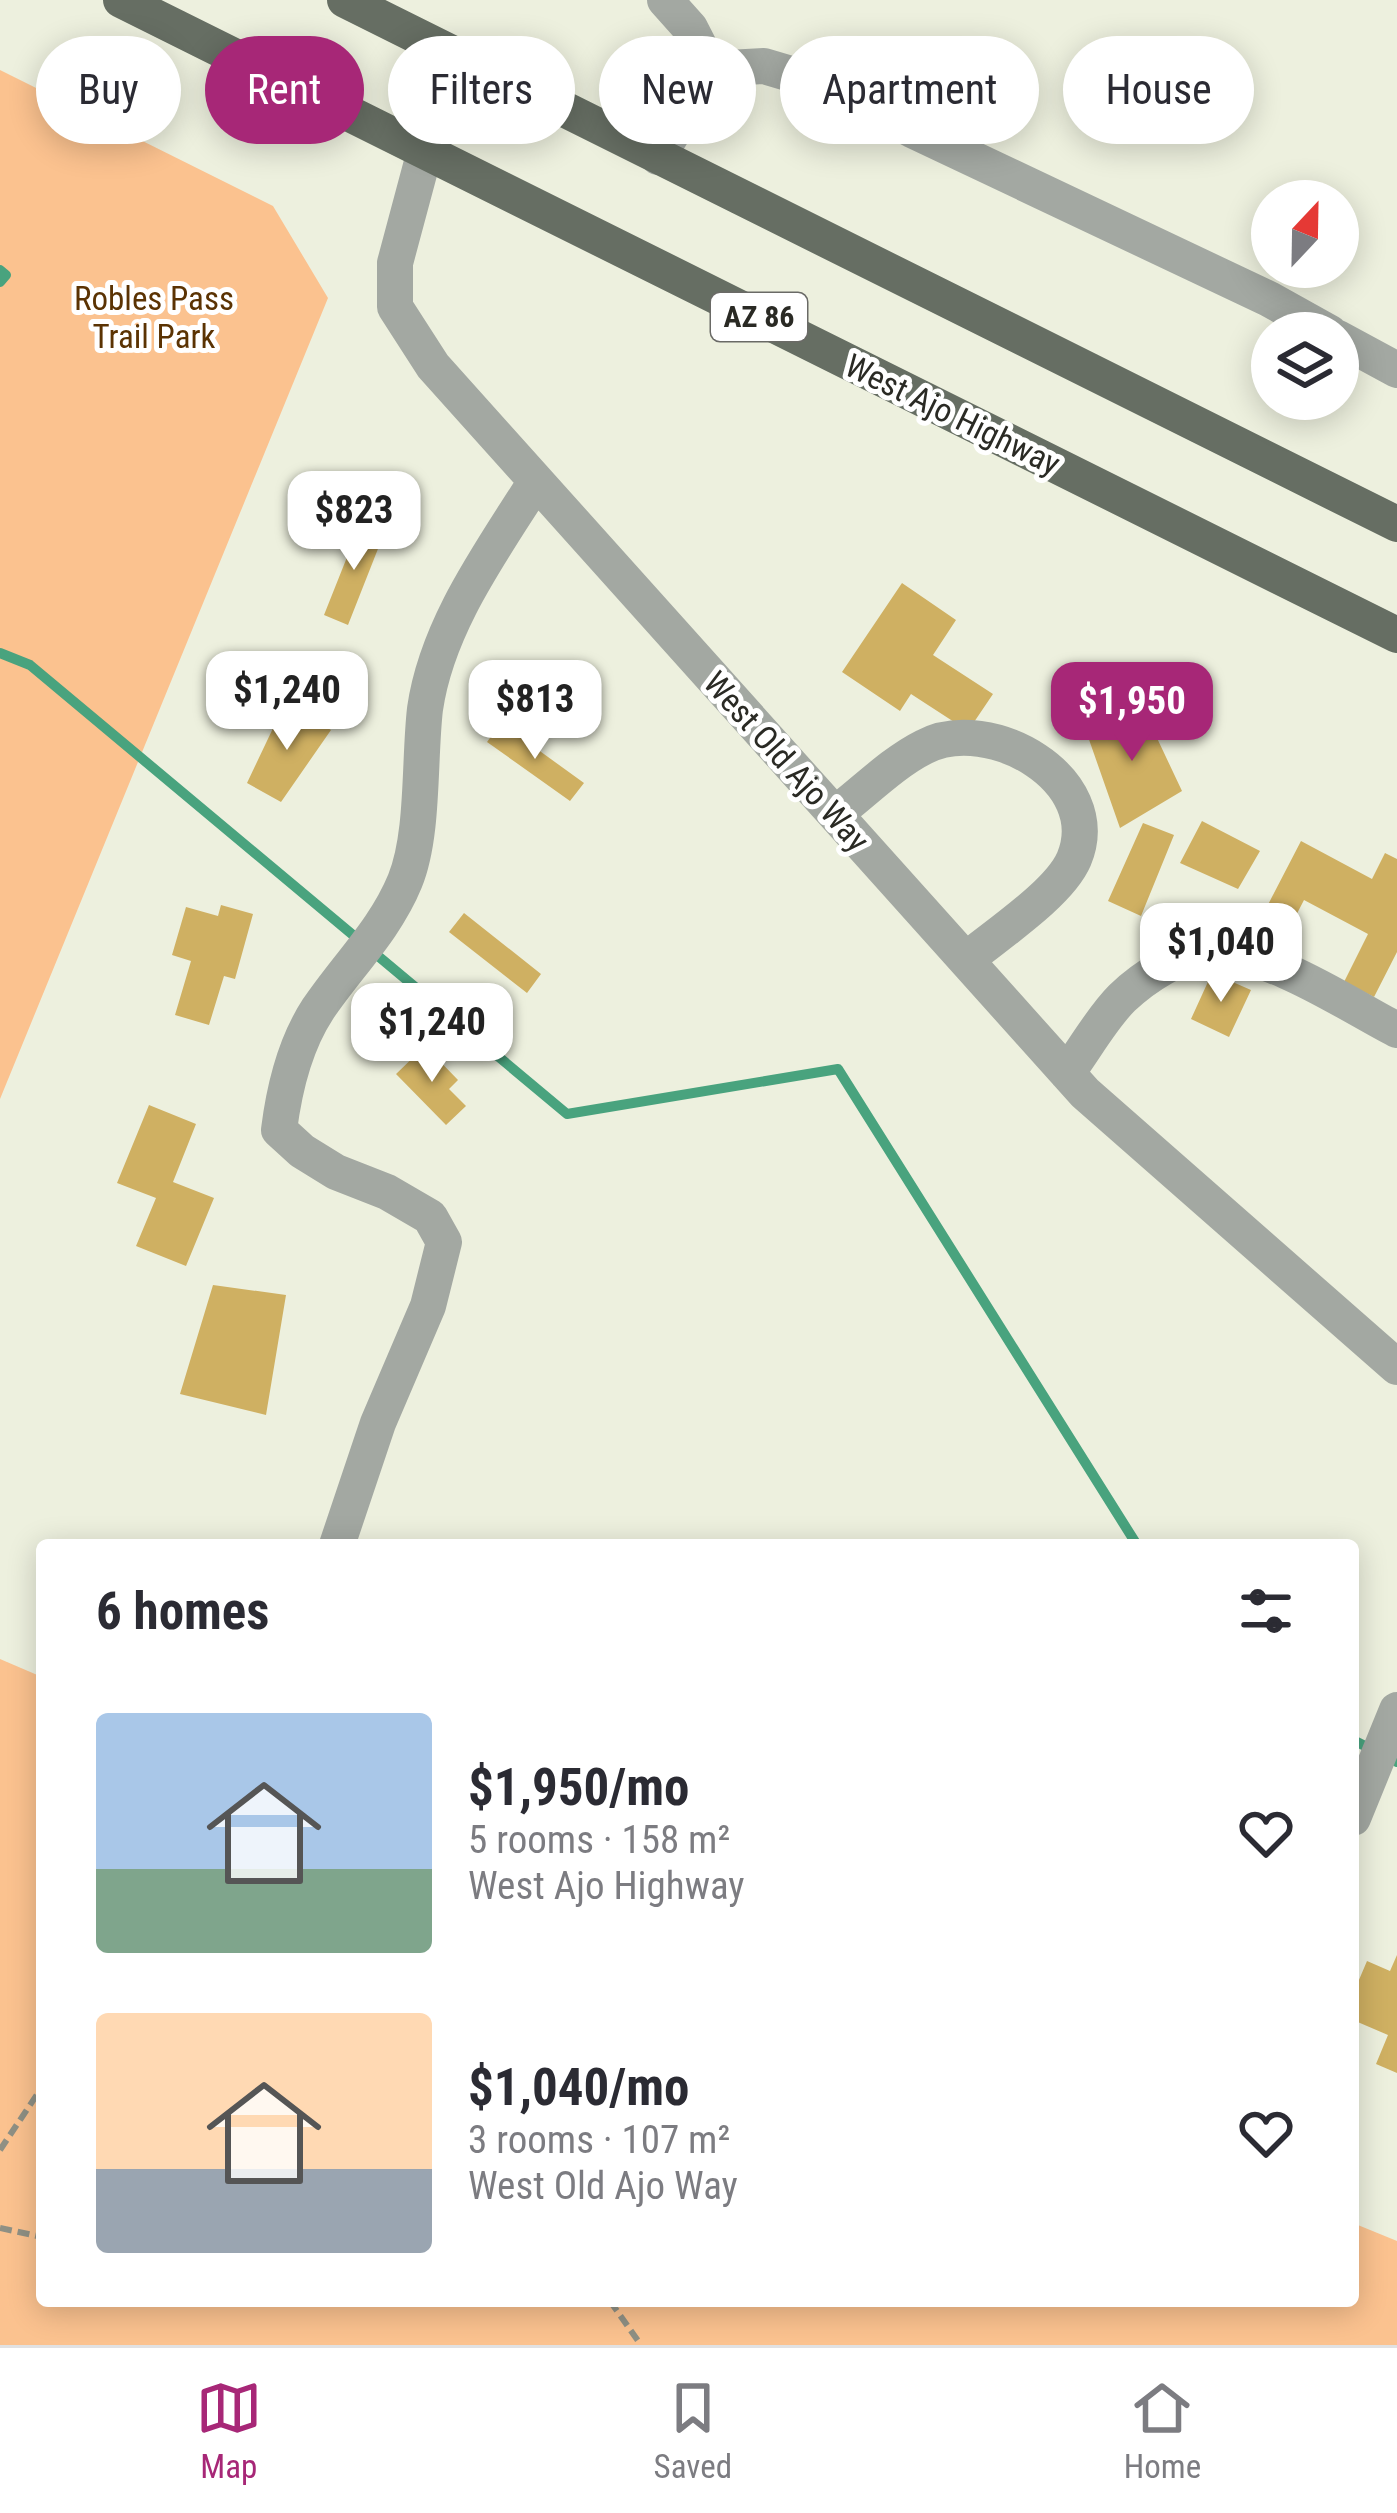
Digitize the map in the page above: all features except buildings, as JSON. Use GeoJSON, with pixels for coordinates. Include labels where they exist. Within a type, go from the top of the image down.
{"type":"FeatureCollection","features":[{"type":"Feature","properties":{"kind":"main road","name":"West Ajo Highway"},"geometry":{"type":"LineString","coordinates":[[121,0],[1397,635]]}},
{"type":"Feature","properties":{"kind":"main road"},"geometry":{"type":"LineString","coordinates":[[345,0],[417,36]]}},
{"type":"Feature","properties":{"kind":"main road"},"geometry":{"type":"LineString","coordinates":[[575,115],[1397,524]]}},
{"type":"Feature","properties":{"kind":"street"},"geometry":{"type":"LineString","coordinates":[[665,0],[694,36]]}},
{"type":"Feature","properties":{"kind":"street"},"geometry":{"type":"LineString","coordinates":[[756,66],[828,85],[1292,312]]}},
{"type":"Feature","properties":{"kind":"street","name":"West Old Ajo Way"},"geometry":{"type":"LineString","coordinates":[[430,144],[395,263],[395,307],[433,366],[1067,1072],[1397,1367]]}},
{"type":"Feature","properties":{"kind":"street"},"geometry":{"type":"LineString","coordinates":[[658,157],[666,144]]}},
{"type":"Feature","properties":{"kind":"street"},"geometry":{"type":"LineString","coordinates":[[1359,349],[1397,370]]}},
{"type":"Feature","properties":{"kind":"street"},"geometry":{"type":"LineString","coordinates":[[340,1539],[378,1423],[428,1306],[444,1242],[430,1217],[387,1192],[336,1172],[302,1150],[279,1130],[282,1103],[317,1011],[372,940],[407,878],[426,707],[438,655],[466,595],[536,481]]}},
{"type":"Feature","properties":{"kind":"street"},"geometry":{"type":"LineString","coordinates":[[835,814],[926,745],[970,738],[1023,749],[1059,778],[1078,818],[1074,858],[1049,891],[966,960]]}},
{"type":"Feature","properties":{"kind":"street"},"geometry":{"type":"LineString","coordinates":[[1067,1072],[1121,999],[1154,973],[1212,952],[1271,964],[1397,1030]]}},
{"type":"Feature","properties":{"kind":"street"},"geometry":{"type":"LineString","coordinates":[[1359,1803],[1397,1710]]}},
{"type":"Feature","properties":{"kind":"path"},"geometry":{"type":"LineString","coordinates":[[0,2150],[36,2096]]}},
{"type":"Feature","properties":{"kind":"path"},"geometry":{"type":"LineString","coordinates":[[0,2228],[36,2236]]}},
{"type":"Feature","properties":{"kind":"path"},"geometry":{"type":"LineString","coordinates":[[614,2307],[641,2345]]}},
{"type":"Feature","properties":{"kind":"green space","name":"Robles Pass Trail Park"},"geometry":{"type":"Polygon","coordinates":[[[0,70],[36,88],[36,144],[149,144],[273,206],[328,298],[0,1099],[0,70]]]}},
{"type":"Feature","properties":{"kind":"green space"},"geometry":{"type":"Polygon","coordinates":[[[0,1659],[36,1674],[36,2307],[1359,2307],[1359,2225],[1397,2241],[1397,2345],[0,2345],[0,1659]]]}},
{"type":"Feature","properties":{"kind":"waterway"},"geometry":{"type":"LineString","coordinates":[[0,270],[6,275],[0,282]]}},
{"type":"Feature","properties":{"kind":"waterway"},"geometry":{"type":"LineString","coordinates":[[0,653],[30,665],[567,1114],[838,1069],[1133,1539]]}},
{"type":"Feature","properties":{"kind":"waterway"},"geometry":{"type":"LineString","coordinates":[[1359,1743],[1397,1762]]}}]}
